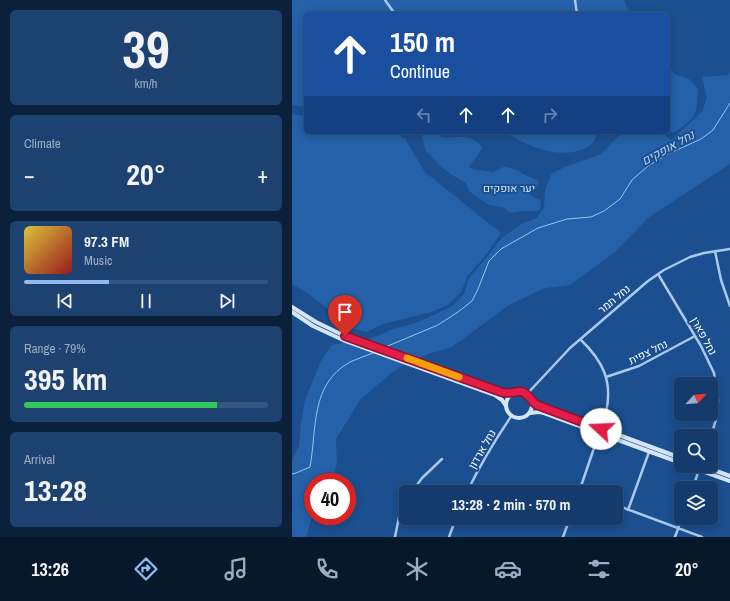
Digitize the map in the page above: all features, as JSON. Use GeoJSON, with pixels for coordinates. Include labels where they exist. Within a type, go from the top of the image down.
{"type":"FeatureCollection","features":[{"type":"Feature","properties":{"kind":"street"},"geometry":{"type":"LineString","coordinates":[[385,0],[394,12]]}},
{"type":"Feature","properties":{"kind":"street"},"geometry":{"type":"LineString","coordinates":[[575,0],[577,12]]}},
{"type":"Feature","properties":{"kind":"street","name":"נחל תמר"},"geometry":{"type":"LineString","coordinates":[[527,394],[580,339],[648,281],[677,263],[704,253],[730,249]]}},
{"type":"Feature","properties":{"kind":"street"},"geometry":{"type":"LineString","coordinates":[[715,251],[721,280],[730,306]]}},
{"type":"Feature","properties":{"kind":"street","name":"נחל פארן"},"geometry":{"type":"LineString","coordinates":[[658,274],[695,336],[714,373],[717,386],[717,416],[713,429]]}},
{"type":"Feature","properties":{"kind":"street"},"geometry":{"type":"LineString","coordinates":[[292,306],[316,322],[332,330],[501,392],[520,392],[527,394],[532,403],[674,461]]}},
{"type":"Feature","properties":{"kind":"street"},"geometry":{"type":"LineString","coordinates":[[292,312],[313,326],[333,336],[495,396],[502,400],[512,416],[523,417],[530,413],[544,413],[674,456]]}},
{"type":"Feature","properties":{"kind":"street","name":"נחל צפית"},"geometry":{"type":"LineString","coordinates":[[606,377],[639,366],[695,336]]}},
{"type":"Feature","properties":{"kind":"street"},"geometry":{"type":"LineString","coordinates":[[580,339],[597,358],[606,377],[608,389],[608,401],[600,431],[581,485]]}},
{"type":"Feature","properties":{"kind":"street"},"geometry":{"type":"LineString","coordinates":[[506,406],[508,399],[513,393]]}},
{"type":"Feature","properties":{"kind":"street"},"geometry":{"type":"LineString","coordinates":[[530,413],[532,403]]}},
{"type":"Feature","properties":{"kind":"street","name":"נחל ארדון"},"geometry":{"type":"LineString","coordinates":[[470,485],[499,434],[512,416]]}},
{"type":"Feature","properties":{"kind":"street"},"geometry":{"type":"LineString","coordinates":[[628,510],[650,452]]}},
{"type":"Feature","properties":{"kind":"street"},"geometry":{"type":"LineString","coordinates":[[417,485],[422,478],[442,459]]}},
{"type":"Feature","properties":{"kind":"street"},"geometry":{"type":"LineString","coordinates":[[718,472],[730,476]]}},
{"type":"Feature","properties":{"kind":"street"},"geometry":{"type":"LineString","coordinates":[[713,473],[730,481]]}},
{"type":"Feature","properties":{"kind":"street"},"geometry":{"type":"LineString","coordinates":[[623,508],[702,537]]}},
{"type":"Feature","properties":{"kind":"street"},"geometry":{"type":"LineString","coordinates":[[395,537],[399,517]]}},
{"type":"Feature","properties":{"kind":"street"},"geometry":{"type":"LineString","coordinates":[[449,537],[453,525]]}},
{"type":"Feature","properties":{"kind":"street"},"geometry":{"type":"LineString","coordinates":[[563,537],[567,525]]}},
{"type":"Feature","properties":{"kind":"street"},"geometry":{"type":"LineString","coordinates":[[675,537],[680,525]]}},
{"type":"Feature","properties":{"kind":"green space"},"geometry":{"type":"Polygon","coordinates":[[[292,0],[624,0],[630,12],[304,12],[304,107],[292,105],[292,0]]]}},
{"type":"Feature","properties":{"kind":"green space"},"geometry":{"type":"Polygon","coordinates":[[[670,68],[674,74],[689,79],[698,89],[697,105],[694,116],[691,120],[673,133],[670,131],[670,68]]]}},
{"type":"Feature","properties":{"kind":"green space"},"geometry":{"type":"Polygon","coordinates":[[[730,71],[730,164],[648,218],[615,252],[570,285],[545,288],[509,305],[452,347],[431,353],[407,363],[390,374],[360,400],[336,439],[337,461],[335,473],[304,473],[304,525],[310,525],[306,537],[292,537],[292,460],[299,446],[305,400],[321,361],[332,345],[372,338],[393,329],[416,323],[451,307],[464,294],[468,280],[503,237],[523,223],[537,218],[544,207],[545,190],[551,174],[565,167],[601,154],[621,134],[663,134],[671,140],[702,112],[707,98],[702,77],[728,75],[730,71]]]}},
{"type":"Feature","properties":{"kind":"green space"},"geometry":{"type":"Polygon","coordinates":[[[292,114],[304,116],[304,134],[397,134],[405,139],[425,172],[501,233],[483,259],[468,275],[461,292],[448,305],[431,312],[383,324],[367,332],[354,329],[306,292],[292,284],[292,114]]]}},
{"type":"Feature","properties":{"kind":"green space","name":"יער אופקים"},"geometry":{"type":"Polygon","coordinates":[[[423,134],[441,134],[441,137],[467,137],[472,139],[482,147],[482,149],[469,167],[472,169],[493,172],[506,167],[518,170],[521,173],[537,180],[539,182],[538,184],[530,193],[531,196],[540,200],[540,210],[510,213],[503,207],[489,205],[469,191],[466,183],[440,166],[426,151],[422,138],[423,134]]]}},
{"type":"Feature","properties":{"kind":"green space","name":"יער אופקים"},"geometry":{"type":"Polygon","coordinates":[[[508,134],[597,134],[594,142],[590,146],[571,152],[551,152],[522,142],[508,134]]]}},
{"type":"Feature","properties":{"kind":"waterway","name":"נחל אופקים"},"geometry":{"type":"LineString","coordinates":[[383,348],[438,325],[472,301],[489,261],[501,249],[538,228],[567,219],[591,217],[604,211],[620,199],[632,180],[648,166],[668,154],[701,139],[713,130],[730,103]]}},
{"type":"Feature","properties":{"kind":"waterway","name":"נחל אופקים"},"geometry":{"type":"LineString","coordinates":[[292,474],[310,467],[318,408],[328,382],[337,371],[350,362],[373,353]]}},
{"type":"Feature","properties":{"kind":"slow traffic"},"geometry":{"type":"LineString","coordinates":[[407,358],[459,377]]}},
{"type":"Feature","properties":{"kind":"route"},"geometry":{"type":"LineString","coordinates":[[345,336],[506,394],[524,392],[530,397],[532,403],[601,429]]}}]}
